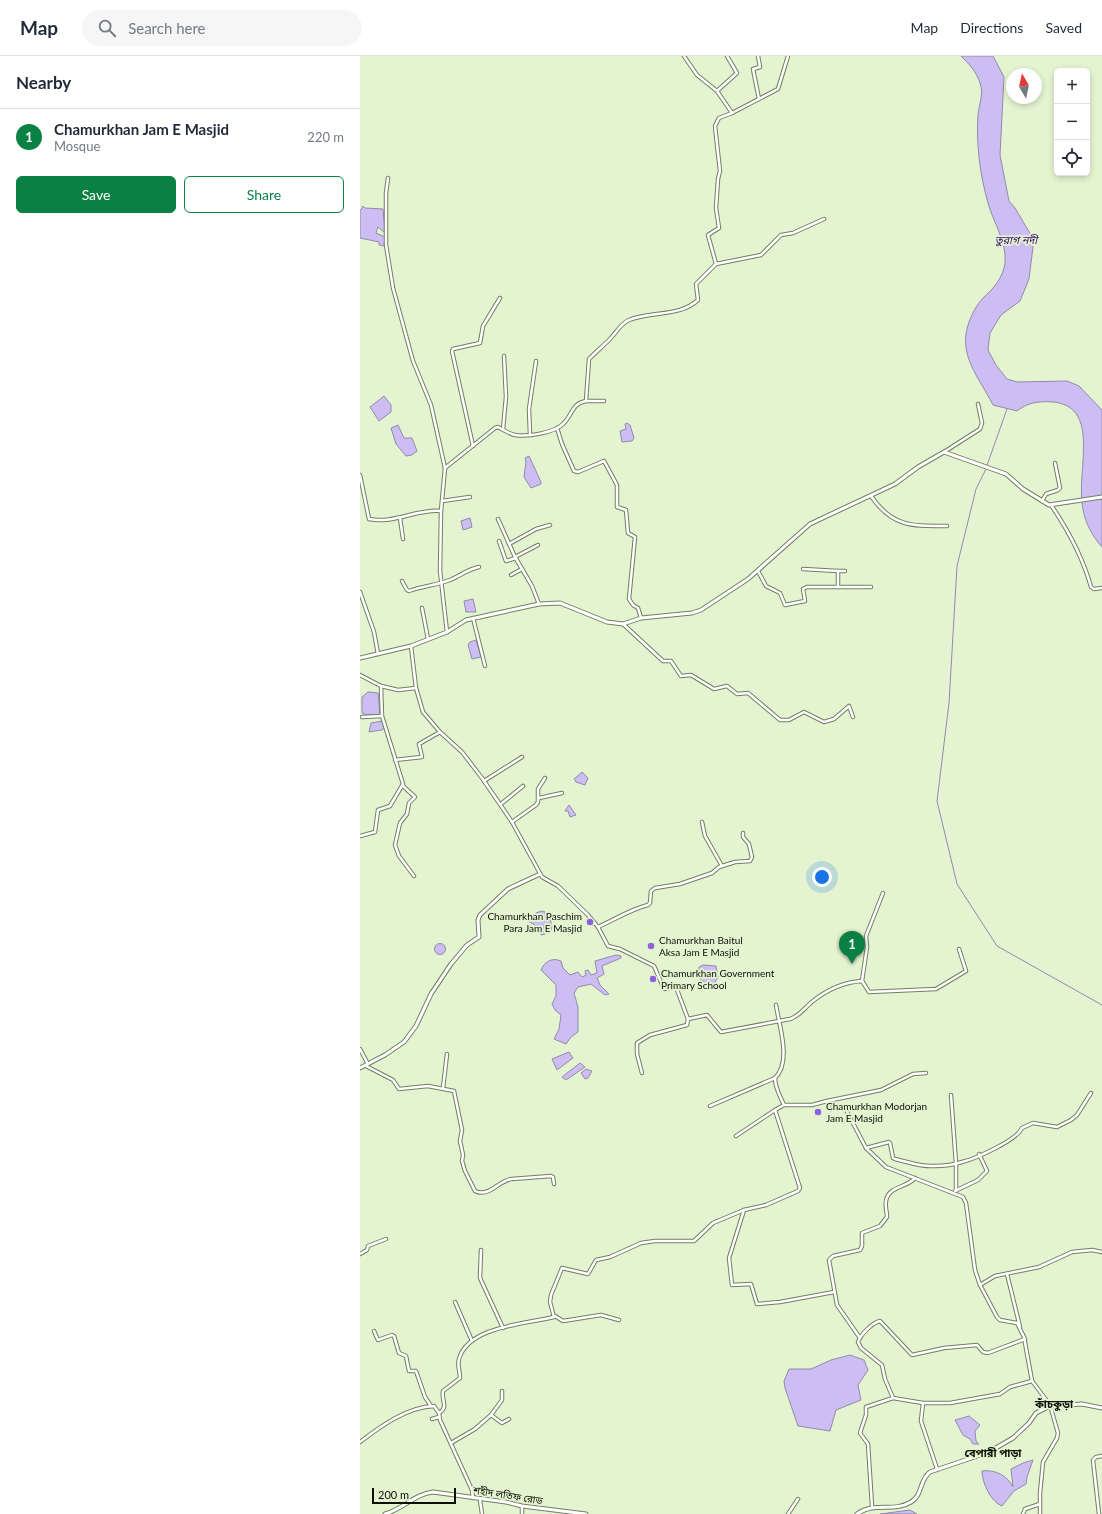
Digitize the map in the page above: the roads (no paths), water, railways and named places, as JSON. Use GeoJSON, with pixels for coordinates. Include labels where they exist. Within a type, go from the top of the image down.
{"type":"FeatureCollection","features":[{"type":"Feature","properties":{"kind":"main road"},"geometry":{"type":"LineString","coordinates":[[360,658],[378,655],[411,646],[447,632],[466,620],[538,604],[560,603],[607,622],[623,624],[641,618],[681,615],[701,610],[748,579],[810,524],[895,484],[918,467],[944,452],[1003,473],[1050,505],[1102,497]]}},
{"type":"Feature","properties":{"kind":"main road"},"geometry":{"type":"LineString","coordinates":[[360,1068],[367,1066],[404,1042],[416,1026],[431,994],[452,964],[467,945],[479,938],[478,920],[480,915],[508,889],[540,874]]}},
{"type":"Feature","properties":{"kind":"main road"},"geometry":{"type":"LineString","coordinates":[[857,1514],[872,1506],[900,1506],[910,1503],[920,1492],[925,1476],[937,1469],[989,1452],[1021,1431],[1039,1411],[1050,1406],[1082,1404],[1102,1408]]}},
{"type":"Feature","properties":{"kind":"main road","name":"শহীদ লতিফ রোড"},"geometry":{"type":"LineString","coordinates":[[385,1514],[399,1509],[424,1493],[433,1492],[480,1500],[506,1502],[522,1506],[586,1514]]}},
{"type":"Feature","properties":{"kind":"street"},"geometry":{"type":"LineString","coordinates":[[684,56],[696,75],[717,91],[732,113]]}},
{"type":"Feature","properties":{"kind":"street"},"geometry":{"type":"LineString","coordinates":[[717,91],[737,73],[727,56]]}},
{"type":"Feature","properties":{"kind":"street"},"geometry":{"type":"LineString","coordinates":[[758,56],[760,67],[753,69],[759,99]]}},
{"type":"Feature","properties":{"kind":"street"},"geometry":{"type":"LineString","coordinates":[[716,264],[708,236],[719,228],[716,208],[720,171],[715,126],[720,118],[778,89],[788,56]]}},
{"type":"Feature","properties":{"kind":"street"},"geometry":{"type":"LineString","coordinates":[[388,178],[386,199],[386,245],[393,288],[414,361],[431,405],[445,468],[441,511],[441,583],[447,632]]}},
{"type":"Feature","properties":{"kind":"street"},"geometry":{"type":"LineString","coordinates":[[586,401],[589,359],[610,339],[623,323],[629,320],[667,313],[693,304],[698,299],[696,284],[716,264],[761,255],[781,235],[793,233],[824,219]]}},
{"type":"Feature","properties":{"kind":"street"},"geometry":{"type":"LineString","coordinates":[[473,446],[452,351],[453,349],[480,343],[483,326],[500,298]]}},
{"type":"Feature","properties":{"kind":"street"},"geometry":{"type":"LineString","coordinates":[[503,429],[506,396],[504,356]]}},
{"type":"Feature","properties":{"kind":"street"},"geometry":{"type":"LineString","coordinates":[[530,435],[529,409],[536,361]]}},
{"type":"Feature","properties":{"kind":"street"},"geometry":{"type":"LineString","coordinates":[[445,468],[493,429],[498,427],[515,435],[530,435],[557,428],[564,424],[577,404],[586,401],[604,401]]}},
{"type":"Feature","properties":{"kind":"street"},"geometry":{"type":"LineString","coordinates":[[944,452],[980,429],[982,423],[978,404]]}},
{"type":"Feature","properties":{"kind":"street"},"geometry":{"type":"LineString","coordinates":[[557,428],[562,444],[574,471],[578,472],[604,462],[617,485],[618,508],[626,510],[628,533],[635,537],[629,599],[633,605],[638,608],[641,618]]}},
{"type":"Feature","properties":{"kind":"street"},"geometry":{"type":"LineString","coordinates":[[1042,501],[1046,494],[1060,488],[1055,463]]}},
{"type":"Feature","properties":{"kind":"street"},"geometry":{"type":"LineString","coordinates":[[360,475],[369,519],[400,518],[423,511],[441,511]]}},
{"type":"Feature","properties":{"kind":"street"},"geometry":{"type":"LineString","coordinates":[[871,496],[899,523],[925,526],[947,526]]}},
{"type":"Feature","properties":{"kind":"street"},"geometry":{"type":"LineString","coordinates":[[442,501],[470,497]]}},
{"type":"Feature","properties":{"kind":"street"},"geometry":{"type":"LineString","coordinates":[[1050,505],[1078,551],[1086,568],[1091,587],[1094,589],[1102,588]]}},
{"type":"Feature","properties":{"kind":"street"},"geometry":{"type":"LineString","coordinates":[[400,518],[402,539]]}},
{"type":"Feature","properties":{"kind":"street"},"geometry":{"type":"LineString","coordinates":[[498,518],[515,558],[532,586],[538,604]]}},
{"type":"Feature","properties":{"kind":"street"},"geometry":{"type":"LineString","coordinates":[[509,544],[550,524]]}},
{"type":"Feature","properties":{"kind":"street"},"geometry":{"type":"LineString","coordinates":[[499,541],[506,561],[515,558],[538,545]]}},
{"type":"Feature","properties":{"kind":"street"},"geometry":{"type":"LineString","coordinates":[[402,581],[407,590],[409,590],[441,583],[452,579],[465,571],[479,567]]}},
{"type":"Feature","properties":{"kind":"street"},"geometry":{"type":"LineString","coordinates":[[511,575],[522,569]]}},
{"type":"Feature","properties":{"kind":"street"},"geometry":{"type":"LineString","coordinates":[[803,569],[845,571]]}},
{"type":"Feature","properties":{"kind":"street"},"geometry":{"type":"LineString","coordinates":[[758,571],[766,586],[780,593],[785,605],[806,601],[803,589],[805,587],[871,587]]}},
{"type":"Feature","properties":{"kind":"street"},"geometry":{"type":"LineString","coordinates":[[838,571],[838,587]]}},
{"type":"Feature","properties":{"kind":"street"},"geometry":{"type":"LineString","coordinates":[[360,592],[362,604],[374,632],[378,655]]}},
{"type":"Feature","properties":{"kind":"street"},"geometry":{"type":"LineString","coordinates":[[422,608],[428,639]]}},
{"type":"Feature","properties":{"kind":"street"},"geometry":{"type":"LineString","coordinates":[[473,618],[485,666]]}},
{"type":"Feature","properties":{"kind":"street"},"geometry":{"type":"LineString","coordinates":[[623,624],[663,661],[672,661],[681,676],[691,675],[714,689],[727,686],[737,694],[748,693],[780,720],[789,720],[804,712],[824,722],[834,719],[849,706],[853,717]]}},
{"type":"Feature","properties":{"kind":"street"},"geometry":{"type":"LineString","coordinates":[[411,646],[416,688],[423,712],[440,732],[462,752],[501,804],[540,874],[558,886],[598,927],[610,948],[620,949],[654,966],[663,989],[676,987],[688,1019],[687,1025],[650,1035],[637,1043],[637,1054],[642,1073]]}},
{"type":"Feature","properties":{"kind":"street"},"geometry":{"type":"LineString","coordinates":[[360,675],[381,686],[398,690],[416,688]]}},
{"type":"Feature","properties":{"kind":"street"},"geometry":{"type":"LineString","coordinates":[[381,686],[382,716],[395,760],[403,786],[415,797],[409,803],[407,814],[400,823],[396,833],[395,850],[414,876]]}},
{"type":"Feature","properties":{"kind":"street"},"geometry":{"type":"LineString","coordinates":[[362,717],[382,716]]}},
{"type":"Feature","properties":{"kind":"street"},"geometry":{"type":"LineString","coordinates":[[395,760],[422,757],[419,744],[440,732]]}},
{"type":"Feature","properties":{"kind":"street"},"geometry":{"type":"LineString","coordinates":[[484,781],[522,757]]}},
{"type":"Feature","properties":{"kind":"street"},"geometry":{"type":"LineString","coordinates":[[512,822],[534,808],[539,798],[538,789],[545,778]]}},
{"type":"Feature","properties":{"kind":"street"},"geometry":{"type":"LineString","coordinates":[[360,836],[375,832],[378,810],[390,806],[403,786]]}},
{"type":"Feature","properties":{"kind":"street"},"geometry":{"type":"LineString","coordinates":[[501,804],[523,786]]}},
{"type":"Feature","properties":{"kind":"street"},"geometry":{"type":"LineString","coordinates":[[539,798],[562,793]]}},
{"type":"Feature","properties":{"kind":"street"},"geometry":{"type":"LineString","coordinates":[[702,822],[705,836],[722,867]]}},
{"type":"Feature","properties":{"kind":"street"},"geometry":{"type":"LineString","coordinates":[[598,927],[630,913],[639,907],[648,906],[650,903],[651,891],[655,888],[680,884],[712,873],[722,867],[752,860],[749,844],[743,837],[743,833]]}},
{"type":"Feature","properties":{"kind":"street"},"geometry":{"type":"LineString","coordinates":[[883,893],[866,936],[867,947],[862,981],[869,992],[936,989],[966,971],[959,949]]}},
{"type":"Feature","properties":{"kind":"street"},"geometry":{"type":"LineString","coordinates":[[688,1019],[707,1015],[721,1032],[779,1021],[796,1017],[812,1002],[843,984],[862,981]]}},
{"type":"Feature","properties":{"kind":"street"},"geometry":{"type":"LineString","coordinates":[[710,1106],[775,1078],[783,1070],[783,1040],[776,1004]]}},
{"type":"Feature","properties":{"kind":"street"},"geometry":{"type":"LineString","coordinates":[[360,1049],[367,1066],[393,1080],[399,1089],[428,1086],[443,1088],[456,1093],[462,1130],[460,1141],[463,1155],[462,1161],[474,1191],[478,1193],[489,1190],[512,1178],[551,1176],[554,1177],[554,1184]]}},
{"type":"Feature","properties":{"kind":"street"},"geometry":{"type":"LineString","coordinates":[[443,1088],[447,1054]]}},
{"type":"Feature","properties":{"kind":"street"},"geometry":{"type":"LineString","coordinates":[[736,1136],[784,1104],[812,1105],[881,1090],[913,1074],[926,1073]]}},
{"type":"Feature","properties":{"kind":"street"},"geometry":{"type":"LineString","coordinates":[[775,1078],[778,1092],[784,1104]]}},
{"type":"Feature","properties":{"kind":"street"},"geometry":{"type":"LineString","coordinates":[[866,1148],[888,1142],[890,1143],[893,1158],[895,1159],[933,1166],[956,1164],[1007,1142],[1020,1133],[1022,1128],[1033,1123],[1057,1126],[1071,1120],[1077,1115],[1091,1092]]}},
{"type":"Feature","properties":{"kind":"street"},"geometry":{"type":"LineString","coordinates":[[951,1095],[956,1164],[954,1191]]}},
{"type":"Feature","properties":{"kind":"street"},"geometry":{"type":"LineString","coordinates":[[827,1101],[830,1109],[846,1108],[866,1148],[886,1167],[954,1191],[963,1198],[966,1203],[975,1270],[980,1285],[996,1317],[1000,1320],[1012,1321],[1020,1327]]}},
{"type":"Feature","properties":{"kind":"street"},"geometry":{"type":"LineString","coordinates":[[619,1320],[601,1315],[563,1321],[555,1316],[550,1302],[551,1295],[562,1268],[588,1274],[596,1260],[610,1258],[641,1243],[655,1241],[694,1241],[713,1223],[744,1210],[766,1205],[800,1190],[775,1110]]}},
{"type":"Feature","properties":{"kind":"street"},"geometry":{"type":"LineString","coordinates":[[954,1191],[978,1180],[987,1171],[979,1154]]}},
{"type":"Feature","properties":{"kind":"street"},"geometry":{"type":"LineString","coordinates":[[860,1338],[839,1309],[828,1260],[833,1256],[860,1250],[862,1246],[862,1233],[880,1226],[887,1217],[886,1204],[888,1197],[893,1190],[912,1182],[915,1178]]}},
{"type":"Feature","properties":{"kind":"street"},"geometry":{"type":"LineString","coordinates":[[744,1210],[729,1258],[732,1285],[751,1284],[757,1304],[780,1302],[834,1292]]}},
{"type":"Feature","properties":{"kind":"street"},"geometry":{"type":"LineString","coordinates":[[360,1254],[367,1250],[369,1245],[386,1239]]}},
{"type":"Feature","properties":{"kind":"street"},"geometry":{"type":"LineString","coordinates":[[481,1250],[480,1278],[503,1328]]}},
{"type":"Feature","properties":{"kind":"street"},"geometry":{"type":"LineString","coordinates":[[980,1285],[995,1276],[1039,1267],[1072,1252],[1092,1250],[1102,1252]]}},
{"type":"Feature","properties":{"kind":"street"},"geometry":{"type":"LineString","coordinates":[[1007,1274],[1020,1327],[1025,1339],[1032,1381],[1050,1406],[1058,1433],[1057,1438],[1043,1462],[1040,1514]]}},
{"type":"Feature","properties":{"kind":"street"},"geometry":{"type":"LineString","coordinates":[[455,1302],[472,1341]]}},
{"type":"Feature","properties":{"kind":"street"},"geometry":{"type":"LineString","coordinates":[[432,1419],[439,1415],[444,1407],[443,1391],[460,1378],[459,1358],[472,1341],[493,1331],[555,1316]]}},
{"type":"Feature","properties":{"kind":"street"},"geometry":{"type":"LineString","coordinates":[[892,1398],[882,1365],[861,1348],[858,1342],[875,1323],[880,1321],[912,1355],[944,1348],[977,1345],[983,1352],[988,1353],[1025,1339]]}},
{"type":"Feature","properties":{"kind":"street"},"geometry":{"type":"LineString","coordinates":[[374,1331],[378,1340],[392,1335],[394,1336],[399,1353],[406,1356],[409,1371],[416,1371],[425,1397],[431,1406],[434,1406],[439,1415],[472,1490],[474,1498]]}},
{"type":"Feature","properties":{"kind":"street"},"geometry":{"type":"LineString","coordinates":[[872,1506],[868,1444],[860,1433],[866,1415],[866,1407],[892,1398],[923,1403],[950,1403],[1000,1394],[1010,1387],[1032,1381]]}},
{"type":"Feature","properties":{"kind":"street"},"geometry":{"type":"LineString","coordinates":[[451,1443],[475,1429],[491,1416],[502,1400],[502,1391]]}},
{"type":"Feature","properties":{"kind":"street"},"geometry":{"type":"LineString","coordinates":[[923,1403],[921,1421],[937,1469]]}},
{"type":"Feature","properties":{"kind":"street"},"geometry":{"type":"LineString","coordinates":[[360,1442],[396,1418],[431,1406]]}},
{"type":"Feature","properties":{"kind":"street"},"geometry":{"type":"LineString","coordinates":[[491,1416],[502,1423],[509,1419]]}},
{"type":"Feature","properties":{"kind":"street"},"geometry":{"type":"LineString","coordinates":[[1099,1514],[1093,1460],[1096,1457],[1102,1456]]}},
{"type":"Feature","properties":{"kind":"street"},"geometry":{"type":"LineString","coordinates":[[788,1514],[798,1499]]}},
{"type":"Feature","properties":{"kind":"street"},"geometry":{"type":"LineString","coordinates":[[480,1500],[482,1514]]}},
{"type":"Feature","properties":{"kind":"street"},"geometry":{"type":"LineString","coordinates":[[1023,1514],[1025,1509],[1040,1504]]}},
{"type":"Feature","properties":{"kind":"street"},"geometry":{"type":"LineString","coordinates":[[522,1506],[522,1514]]}},
{"type":"Feature","properties":{"kind":"water","name":"তুরাগ নদী"},"geometry":{"type":"Polygon","coordinates":[[[961,56],[993,56],[1004,77],[1000,155],[1009,201],[1015,208],[1031,235],[1033,247],[1029,279],[1020,301],[1001,315],[990,333],[988,350],[996,365],[1007,379],[1017,382],[1067,381],[1079,386],[1102,410],[1102,547],[1090,530],[1083,509],[1081,494],[1084,444],[1078,416],[1069,407],[1054,402],[1034,403],[1017,411],[993,405],[971,365],[968,355],[966,334],[969,322],[978,304],[994,287],[1000,278],[1004,268],[1005,255],[1002,240],[988,203],[981,170],[978,148],[978,115],[981,87],[974,71],[961,56]]]}},
{"type":"Feature","properties":{"kind":"water"},"geometry":{"type":"Polygon","coordinates":[[[363,206],[365,208],[383,209],[385,230],[384,232],[378,227],[376,233],[385,237],[384,246],[379,245],[379,242],[360,238],[360,211],[363,206]]]}},
{"type":"Feature","properties":{"kind":"water"},"geometry":{"type":"Polygon","coordinates":[[[384,396],[391,405],[391,412],[379,421],[370,407],[384,396]]]}},
{"type":"Feature","properties":{"kind":"water"},"geometry":{"type":"Polygon","coordinates":[[[627,423],[630,425],[634,438],[632,441],[622,442],[620,431],[626,429],[625,424],[627,423]]]}},
{"type":"Feature","properties":{"kind":"water"},"geometry":{"type":"Polygon","coordinates":[[[398,425],[404,438],[412,438],[417,451],[412,455],[406,456],[396,444],[391,428],[398,425]]]}},
{"type":"Feature","properties":{"kind":"water"},"geometry":{"type":"Polygon","coordinates":[[[529,456],[541,482],[541,484],[531,488],[524,477],[526,462],[525,458],[529,456]]]}},
{"type":"Feature","properties":{"kind":"water"},"geometry":{"type":"Polygon","coordinates":[[[470,518],[472,527],[463,530],[461,521],[470,518]]]}},
{"type":"Feature","properties":{"kind":"water"},"geometry":{"type":"Polygon","coordinates":[[[473,599],[476,612],[466,612],[464,601],[473,599]]]}},
{"type":"Feature","properties":{"kind":"water"},"geometry":{"type":"Polygon","coordinates":[[[476,640],[481,657],[472,659],[468,645],[470,642],[476,640]]]}},
{"type":"Feature","properties":{"kind":"water"},"geometry":{"type":"Polygon","coordinates":[[[368,692],[378,693],[380,715],[367,715],[362,713],[362,697],[368,692]]]}},
{"type":"Feature","properties":{"kind":"water"},"geometry":{"type":"Polygon","coordinates":[[[382,721],[385,728],[382,730],[369,732],[371,723],[382,721]]]}},
{"type":"Feature","properties":{"kind":"water"},"geometry":{"type":"Polygon","coordinates":[[[582,772],[588,778],[585,785],[576,782],[574,779],[582,772]]]}},
{"type":"Feature","properties":{"kind":"water"},"geometry":{"type":"Polygon","coordinates":[[[569,805],[576,815],[570,817],[568,811],[565,811],[569,805]]]}},
{"type":"Feature","properties":{"kind":"water"},"geometry":{"type":"Polygon","coordinates":[[[542,911],[550,917],[552,928],[550,932],[542,935],[539,933],[538,927],[528,921],[536,913],[542,911]]]}},
{"type":"Feature","properties":{"kind":"water"},"geometry":{"type":"Polygon","coordinates":[[[438,944],[442,944],[444,945],[444,953],[438,954],[435,951],[435,947],[438,944]]]}},
{"type":"Feature","properties":{"kind":"water"},"geometry":{"type":"Polygon","coordinates":[[[616,955],[621,956],[621,958],[602,966],[604,974],[597,978],[600,985],[609,994],[605,995],[591,984],[578,987],[574,993],[578,1007],[578,1032],[571,1037],[566,1044],[554,1039],[559,1029],[561,1015],[555,1010],[552,1004],[556,996],[556,985],[541,970],[544,965],[549,961],[558,960],[561,961],[563,968],[570,975],[578,972],[582,977],[586,975],[585,971],[588,970],[591,975],[597,973],[595,961],[616,955]]]}},
{"type":"Feature","properties":{"kind":"water"},"geometry":{"type":"Polygon","coordinates":[[[703,965],[716,966],[718,977],[713,986],[706,984],[697,976],[699,967],[703,965]]]}},
{"type":"Feature","properties":{"kind":"water"},"geometry":{"type":"Polygon","coordinates":[[[569,1052],[573,1058],[557,1070],[552,1059],[569,1052]]]}},
{"type":"Feature","properties":{"kind":"water"},"geometry":{"type":"Polygon","coordinates":[[[580,1063],[585,1067],[566,1080],[562,1077],[580,1063]]]}},
{"type":"Feature","properties":{"kind":"water"},"geometry":{"type":"Polygon","coordinates":[[[586,1069],[592,1071],[588,1078],[585,1079],[581,1073],[586,1069]]]}},
{"type":"Feature","properties":{"kind":"water"},"geometry":{"type":"Polygon","coordinates":[[[850,1355],[864,1360],[868,1370],[858,1385],[861,1400],[836,1410],[830,1431],[798,1426],[785,1388],[784,1381],[789,1369],[811,1369],[831,1360],[850,1355]]]}},
{"type":"Feature","properties":{"kind":"water"},"geometry":{"type":"Polygon","coordinates":[[[969,1416],[980,1425],[975,1431],[976,1441],[979,1444],[973,1444],[970,1439],[963,1435],[955,1420],[969,1416]]]}},
{"type":"Feature","properties":{"kind":"water"},"geometry":{"type":"Polygon","coordinates":[[[1033,1460],[1026,1484],[1014,1491],[1002,1506],[994,1501],[988,1492],[982,1476],[982,1471],[992,1471],[1000,1474],[1011,1483],[1013,1487],[1011,1469],[1033,1460]]]}},
{"type":"Feature","properties":{"kind":"water"},"geometry":{"type":"Polygon","coordinates":[[[910,1510],[917,1514],[880,1514],[910,1510]]]}},
{"type":"Feature","properties":{"kind":"waterway"},"geometry":{"type":"LineString","coordinates":[[1007,409],[985,471],[976,489],[957,566],[949,703],[937,801],[957,884],[997,946],[1102,1005]]}},
{"type":"Feature","properties":{"kind":"place","name":"Chamurkhan Paschim Para Jam E Masjid"},"geometry":{"type":"Point","coordinates":[590,922]}},
{"type":"Feature","properties":{"kind":"place","name":"Chamurkhan Baitul Aksa Jam E Masjid"},"geometry":{"type":"Point","coordinates":[651,946]}},
{"type":"Feature","properties":{"kind":"place","name":"Chamurkhan Jam E Masjid"},"geometry":{"type":"Point","coordinates":[852,964]}},
{"type":"Feature","properties":{"kind":"place","name":"Chamurkhan Government Primary School"},"geometry":{"type":"Point","coordinates":[653,979]}},
{"type":"Feature","properties":{"kind":"place","name":"Chamurkhan Modorjan Jam E Masjid"},"geometry":{"type":"Point","coordinates":[818,1112]}},
{"type":"Feature","properties":{"kind":"district","name":"কাঁচকুড়া"},"geometry":{"type":"Point","coordinates":[1054,1403]}},
{"type":"Feature","properties":{"kind":"district","name":"বেপারী পাড়া"},"geometry":{"type":"Point","coordinates":[993,1452]}}]}
